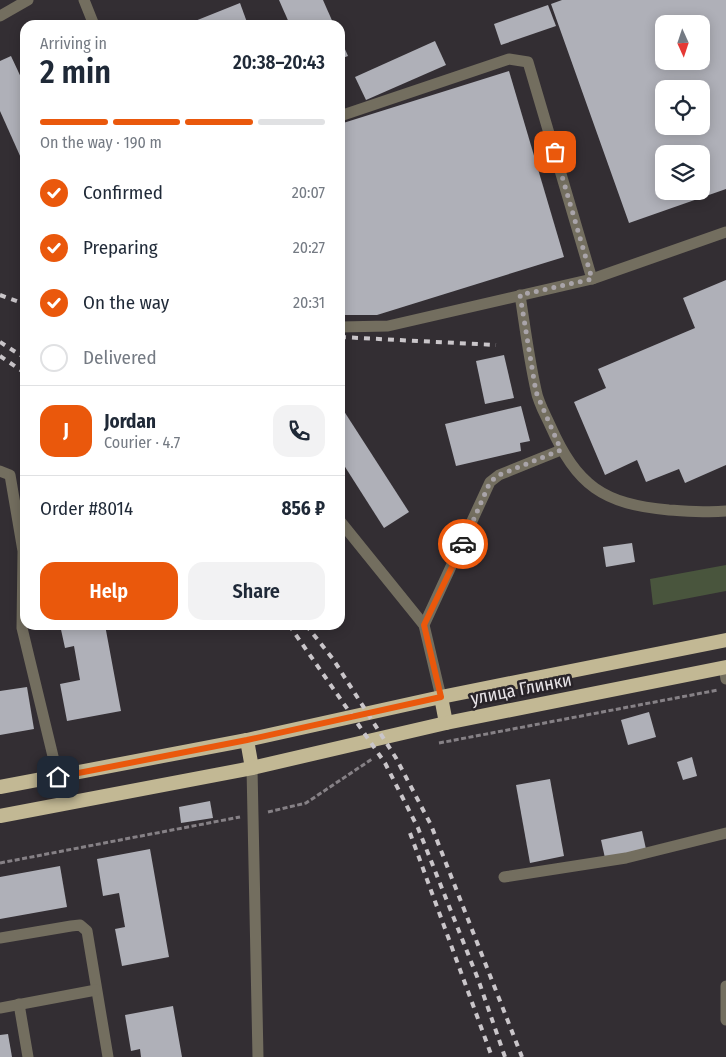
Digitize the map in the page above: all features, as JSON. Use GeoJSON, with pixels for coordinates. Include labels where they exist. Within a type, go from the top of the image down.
{"type":"FeatureCollection","features":[{"type":"Feature","properties":{"kind":"highway","name":"улица Глинки"},"geometry":{"type":"LineString","coordinates":[[0,787],[247,740],[441,697],[726,640]]}},
{"type":"Feature","properties":{"kind":"highway","name":"улица Глинки"},"geometry":{"type":"LineString","coordinates":[[0,816],[252,768],[446,723],[725,671]]}},
{"type":"Feature","properties":{"kind":"highway"},"geometry":{"type":"LineString","coordinates":[[441,697],[446,723]]}},
{"type":"Feature","properties":{"kind":"highway"},"geometry":{"type":"LineString","coordinates":[[247,740],[252,768]]}},
{"type":"Feature","properties":{"kind":"lane"},"geometry":{"type":"LineString","coordinates":[[0,16],[28,0]]}},
{"type":"Feature","properties":{"kind":"lane"},"geometry":{"type":"LineString","coordinates":[[84,0],[92,20]]}},
{"type":"Feature","properties":{"kind":"lane"},"geometry":{"type":"LineString","coordinates":[[345,114],[508,59],[528,62],[592,279]]}},
{"type":"Feature","properties":{"kind":"lane"},"geometry":{"type":"LineString","coordinates":[[345,327],[388,326],[592,279],[726,232]]}},
{"type":"Feature","properties":{"kind":"lane"},"geometry":{"type":"LineString","coordinates":[[520,295],[536,392],[561,450],[580,477],[597,490],[619,502],[654,508],[710,512],[726,511]]}},
{"type":"Feature","properties":{"kind":"lane"},"geometry":{"type":"LineString","coordinates":[[424,625],[490,482],[499,475],[561,450]]}},
{"type":"Feature","properties":{"kind":"lane"},"geometry":{"type":"LineString","coordinates":[[0,471],[10,475],[20,533]]}},
{"type":"Feature","properties":{"kind":"lane"},"geometry":{"type":"LineString","coordinates":[[345,527],[424,625],[441,697]]}},
{"type":"Feature","properties":{"kind":"lane"},"geometry":{"type":"LineString","coordinates":[[22,630],[58,777]]}},
{"type":"Feature","properties":{"kind":"lane"},"geometry":{"type":"LineString","coordinates":[[252,768],[258,1057]]}},
{"type":"Feature","properties":{"kind":"lane"},"geometry":{"type":"LineString","coordinates":[[504,877],[626,858],[726,832]]}},
{"type":"Feature","properties":{"kind":"lane"},"geometry":{"type":"LineString","coordinates":[[0,938],[80,925],[87,931],[108,1057]]}},
{"type":"Feature","properties":{"kind":"lane"},"geometry":{"type":"LineString","coordinates":[[726,986],[726,1020]]}},
{"type":"Feature","properties":{"kind":"lane"},"geometry":{"type":"LineString","coordinates":[[0,1008],[96,990]]}},
{"type":"Feature","properties":{"kind":"lane"},"geometry":{"type":"LineString","coordinates":[[19,1004],[28,1057]]}},
{"type":"Feature","properties":{"kind":"path"},"geometry":{"type":"LineString","coordinates":[[438,744],[726,689]]}},
{"type":"Feature","properties":{"kind":"path"},"geometry":{"type":"LineString","coordinates":[[0,863],[254,815],[306,803],[370,760],[377,758]]}},
{"type":"Feature","properties":{"kind":"green space"},"geometry":{"type":"Polygon","coordinates":[[[726,565],[726,591],[653,605],[650,579],[726,565]]]}},
{"type":"Feature","properties":{"kind":"building"},"geometry":{"type":"Polygon","coordinates":[[[279,0],[323,0],[332,20],[288,20],[279,0]]]}},
{"type":"Feature","properties":{"kind":"building"},"geometry":{"type":"Polygon","coordinates":[[[562,0],[726,0],[726,189],[710,195],[710,145],[655,145],[655,200],[695,200],[629,223],[551,4],[562,0]]]}},
{"type":"Feature","properties":{"kind":"building"},"geometry":{"type":"Polygon","coordinates":[[[240,3],[246,20],[198,20],[240,3]]]}},
{"type":"Feature","properties":{"kind":"building"},"geometry":{"type":"Polygon","coordinates":[[[548,5],[556,26],[501,45],[494,24],[548,5]]]}},
{"type":"Feature","properties":{"kind":"building"},"geometry":{"type":"Polygon","coordinates":[[[435,41],[446,65],[366,100],[355,77],[435,41]]]}},
{"type":"Feature","properties":{"kind":"building"},"geometry":{"type":"Polygon","coordinates":[[[11,56],[20,75],[20,156],[0,111],[0,61],[11,56]]]}},
{"type":"Feature","properties":{"kind":"building"},"geometry":{"type":"Polygon","coordinates":[[[509,71],[564,257],[377,315],[345,315],[345,122],[509,71]]]}},
{"type":"Feature","properties":{"kind":"building"},"geometry":{"type":"Polygon","coordinates":[[[726,280],[726,465],[685,483],[679,469],[646,482],[637,460],[605,475],[574,402],[606,388],[598,369],[695,328],[683,298],[726,280]]]}},
{"type":"Feature","properties":{"kind":"building"},"geometry":{"type":"Polygon","coordinates":[[[504,355],[514,398],[485,404],[476,361],[504,355]]]}},
{"type":"Feature","properties":{"kind":"building"},"geometry":{"type":"Polygon","coordinates":[[[521,406],[530,441],[520,443],[521,451],[456,466],[445,424],[521,406]]]}},
{"type":"Feature","properties":{"kind":"building"},"geometry":{"type":"Polygon","coordinates":[[[345,413],[409,512],[384,528],[345,467],[345,413]]]}},
{"type":"Feature","properties":{"kind":"building"},"geometry":{"type":"Polygon","coordinates":[[[632,543],[635,562],[606,567],[603,547],[632,543]]]}},
{"type":"Feature","properties":{"kind":"building"},"geometry":{"type":"Polygon","coordinates":[[[61,630],[106,630],[121,711],[67,721],[60,684],[80,680],[74,646],[65,648],[61,630]]]}},
{"type":"Feature","properties":{"kind":"building"},"geometry":{"type":"Polygon","coordinates":[[[27,687],[34,729],[0,735],[0,691],[27,687]]]}},
{"type":"Feature","properties":{"kind":"building"},"geometry":{"type":"Polygon","coordinates":[[[649,712],[656,737],[628,745],[621,720],[649,712]]]}},
{"type":"Feature","properties":{"kind":"building"},"geometry":{"type":"Polygon","coordinates":[[[692,757],[697,776],[683,780],[677,762],[692,757]]]}},
{"type":"Feature","properties":{"kind":"building"},"geometry":{"type":"Polygon","coordinates":[[[550,779],[564,856],[530,863],[516,785],[550,779]]]}},
{"type":"Feature","properties":{"kind":"building"},"geometry":{"type":"Polygon","coordinates":[[[210,801],[213,818],[181,823],[179,807],[210,801]]]}},
{"type":"Feature","properties":{"kind":"building"},"geometry":{"type":"Polygon","coordinates":[[[642,831],[646,849],[605,858],[601,840],[642,831]]]}},
{"type":"Feature","properties":{"kind":"building"},"geometry":{"type":"Polygon","coordinates":[[[150,849],[169,957],[122,966],[115,929],[125,927],[119,893],[103,896],[97,859],[150,849]]]}},
{"type":"Feature","properties":{"kind":"building"},"geometry":{"type":"Polygon","coordinates":[[[60,866],[67,907],[0,919],[0,877],[60,866]]]}},
{"type":"Feature","properties":{"kind":"building"},"geometry":{"type":"Polygon","coordinates":[[[173,1006],[182,1057],[141,1057],[140,1049],[131,1051],[125,1015],[173,1006]]]}},
{"type":"Feature","properties":{"kind":"building"},"geometry":{"type":"Polygon","coordinates":[[[8,1034],[12,1057],[0,1057],[0,1035],[8,1034]]]}},
{"type":"Feature","properties":{"kind":"railway"},"geometry":{"type":"LineString","coordinates":[[0,295],[20,302]]}},
{"type":"Feature","properties":{"kind":"railway"},"geometry":{"type":"LineString","coordinates":[[345,337],[496,345]]}},
{"type":"Feature","properties":{"kind":"railway"},"geometry":{"type":"LineString","coordinates":[[0,342],[20,355]]}},
{"type":"Feature","properties":{"kind":"railway"},"geometry":{"type":"LineString","coordinates":[[0,356],[20,370]]}},
{"type":"Feature","properties":{"kind":"railway"},"geometry":{"type":"LineString","coordinates":[[292,630],[385,763],[418,828],[478,979],[505,1057]]}},
{"type":"Feature","properties":{"kind":"railway"},"geometry":{"type":"LineString","coordinates":[[310,630],[333,659],[396,758],[431,825],[522,1057]]}},
{"type":"Feature","properties":{"kind":"railway"},"geometry":{"type":"LineString","coordinates":[[410,833],[492,1057]]}},
{"type":"Feature","properties":{"kind":"way so far"},"geometry":{"type":"LineString","coordinates":[[463,544],[490,482],[499,475],[561,450],[536,392],[520,295],[592,279],[555,152]]}},
{"type":"Feature","properties":{"kind":"route"},"geometry":{"type":"LineString","coordinates":[[58,777],[247,740],[441,697],[424,625],[463,544]]}}]}
